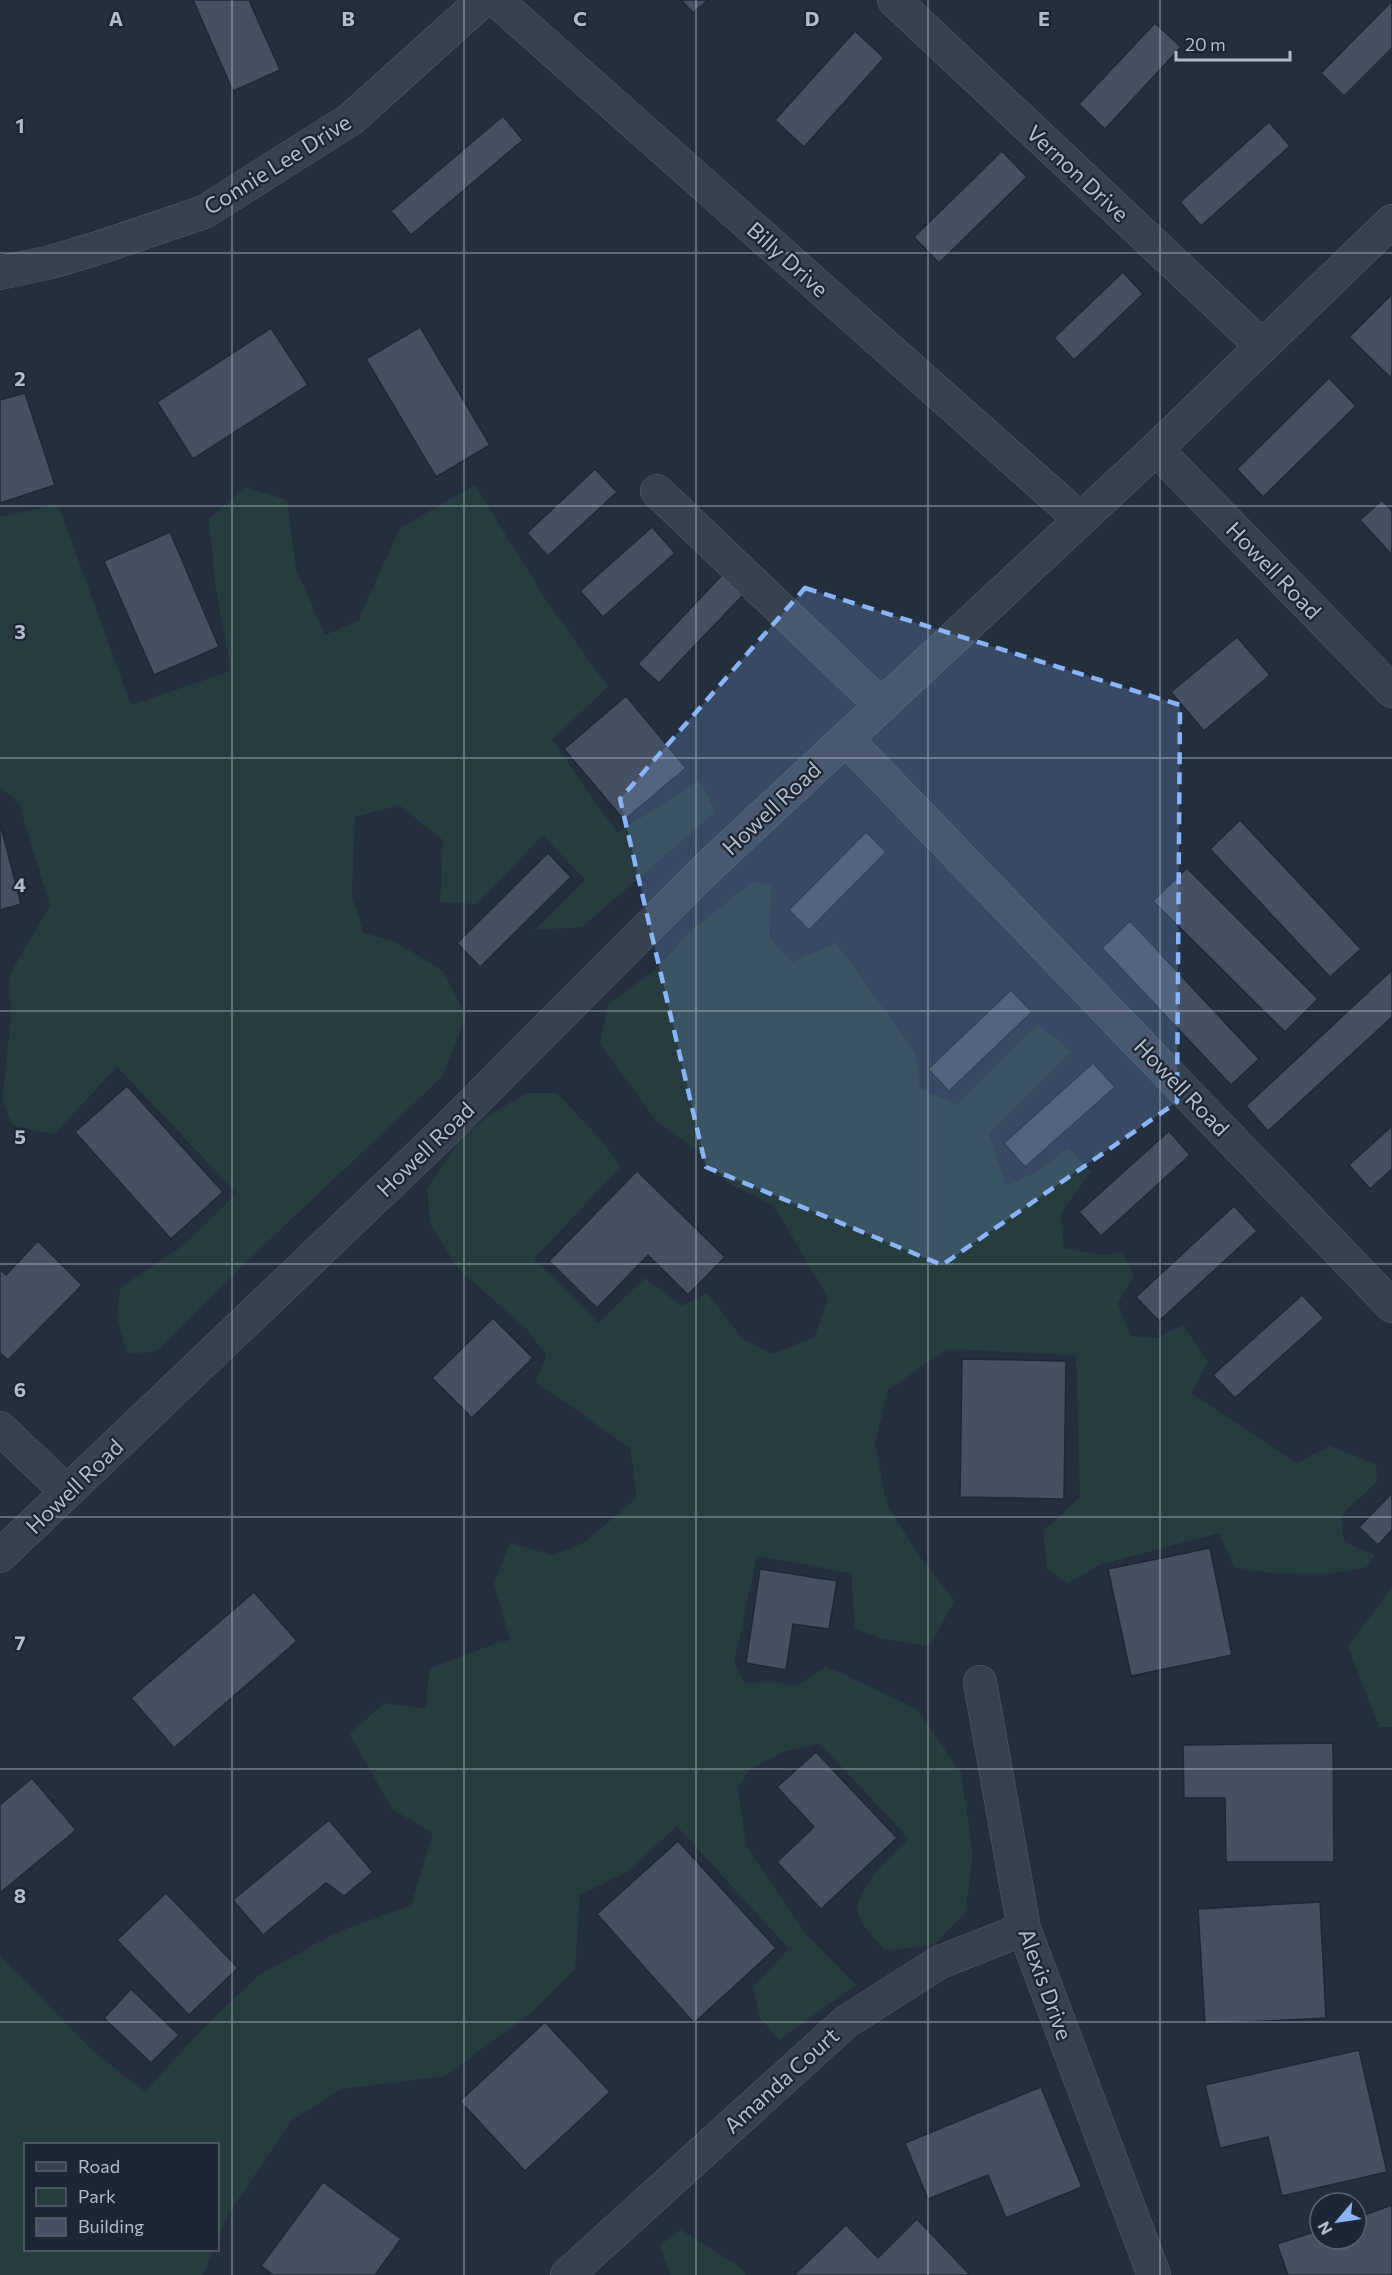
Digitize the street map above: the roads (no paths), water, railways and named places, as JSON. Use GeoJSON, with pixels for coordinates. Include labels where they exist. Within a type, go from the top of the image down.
{"type":"FeatureCollection","features":[{"type":"Feature","properties":{"kind":"street","name":"Connie Lee Drive"},"geometry":{"type":"LineString","coordinates":[[0,273],[51,262],[204,212],[351,118],[483,0]]}},
{"type":"Feature","properties":{"kind":"street","name":"Billy Drive"},"geometry":{"type":"LineString","coordinates":[[496,0],[1079,518]]}},
{"type":"Feature","properties":{"kind":"street","name":"Vernon Drive"},"geometry":{"type":"LineString","coordinates":[[894,0],[1262,346]]}},
{"type":"Feature","properties":{"kind":"street","name":"Howell Road"},"geometry":{"type":"LineString","coordinates":[[0,1557],[433,1142],[702,873],[882,706],[1079,518],[1156,449],[1392,221]]}},
{"type":"Feature","properties":{"kind":"street","name":"Howell Road"},"geometry":{"type":"LineString","coordinates":[[1156,449],[1392,691]]}},
{"type":"Feature","properties":{"kind":"street"},"geometry":{"type":"LineString","coordinates":[[657,490],[882,706]]}},
{"type":"Feature","properties":{"kind":"street","name":"Howell Road"},"geometry":{"type":"LineString","coordinates":[[846,739],[1392,1306]]}},
{"type":"Feature","properties":{"kind":"street"},"geometry":{"type":"LineString","coordinates":[[0,1428],[67,1492]]}},
{"type":"Feature","properties":{"kind":"street","name":"Alexis Drive"},"geometry":{"type":"LineString","coordinates":[[980,1682],[1024,1929],[1154,2275]]}},
{"type":"Feature","properties":{"kind":"street","name":"Amanda Court"},"geometry":{"type":"LineString","coordinates":[[567,2275],[847,2021],[940,1962],[1024,1929]]}}]}
